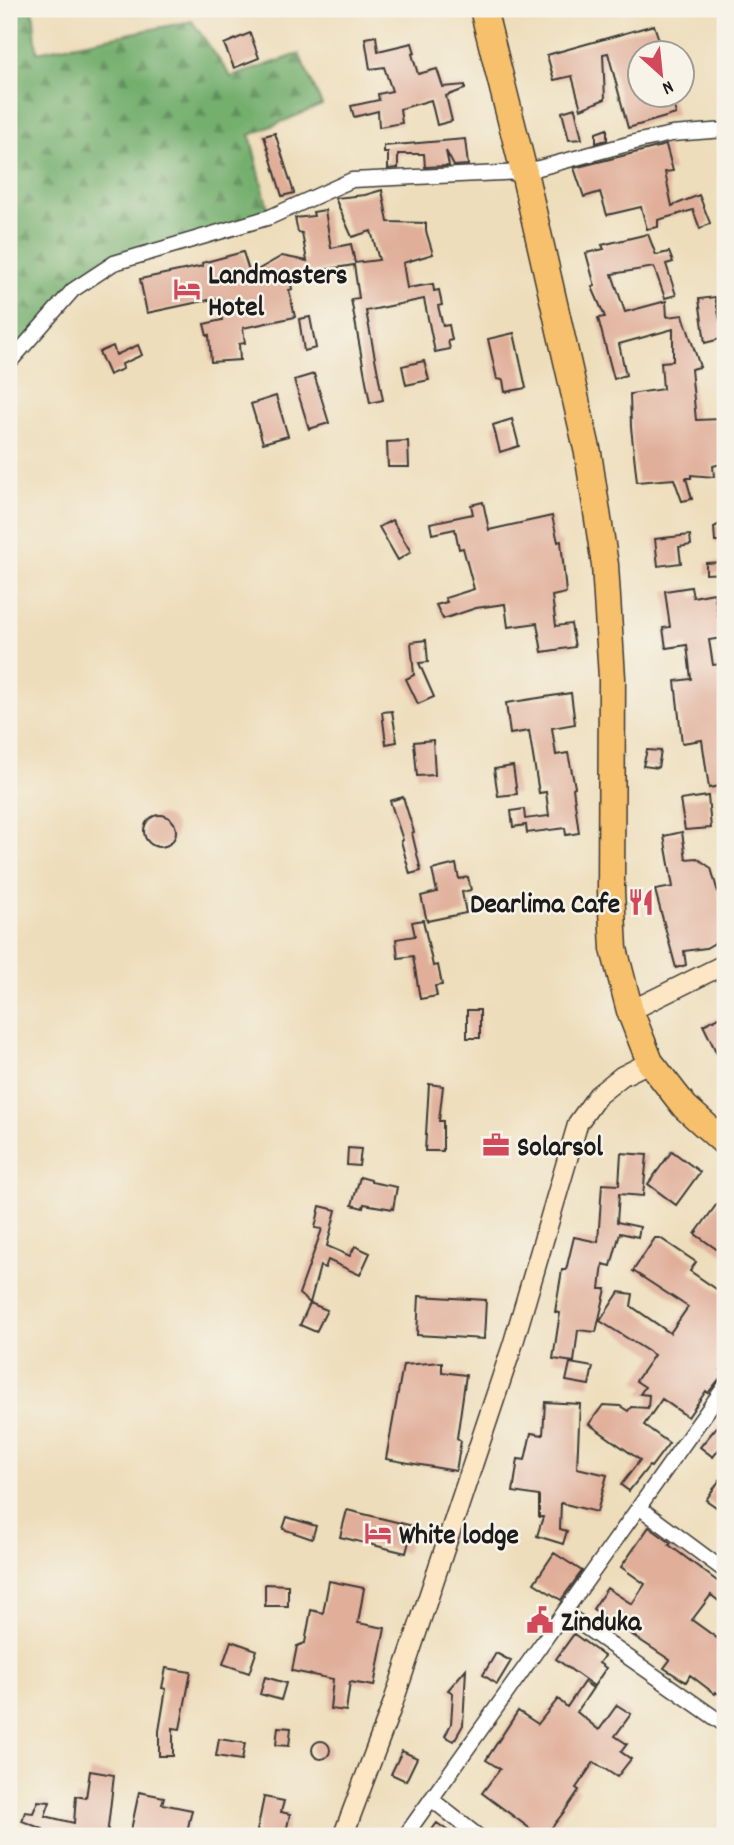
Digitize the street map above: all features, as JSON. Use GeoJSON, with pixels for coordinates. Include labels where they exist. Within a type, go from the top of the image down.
{"type":"FeatureCollection","features":[{"type":"Feature","properties":{"kind":"highway"},"geometry":{"type":"LineString","coordinates":[[483,9],[524,172],[588,453],[605,565],[612,678],[611,891],[614,949],[630,1011],[650,1062],[685,1107],[725,1143]]}},
{"type":"Feature","properties":{"kind":"main road"},"geometry":{"type":"LineString","coordinates":[[630,1011],[725,964]]}},
{"type":"Feature","properties":{"kind":"main road"},"geometry":{"type":"LineString","coordinates":[[343,1836],[391,1706],[513,1344],[578,1123],[598,1095],[622,1076],[650,1062]]}},
{"type":"Feature","properties":{"kind":"street"},"geometry":{"type":"LineString","coordinates":[[9,363],[73,290],[114,263],[270,217],[352,180],[524,172],[672,134],[725,130]]}},
{"type":"Feature","properties":{"kind":"street"},"geometry":{"type":"LineString","coordinates":[[405,1836],[725,1386]]}},
{"type":"Feature","properties":{"kind":"street"},"geometry":{"type":"LineString","coordinates":[[640,1508],[725,1571]]}},
{"type":"Feature","properties":{"kind":"street"},"geometry":{"type":"LineString","coordinates":[[565,1613],[725,1725]]}},
{"type":"Feature","properties":{"kind":"street"},"geometry":{"type":"LineString","coordinates":[[431,1800],[478,1836]]}},
{"type":"Feature","properties":{"kind":"green space"},"geometry":{"type":"Polygon","coordinates":[[[9,9],[33,9],[37,52],[192,21],[231,77],[299,54],[322,105],[250,135],[270,217],[114,263],[73,290],[9,363],[9,9]]]}},
{"type":"Feature","properties":{"kind":"building"},"geometry":{"type":"Polygon","coordinates":[[[654,25],[658,38],[626,38],[626,108],[674,108],[676,114],[628,128],[608,53],[603,54],[605,99],[581,109],[572,76],[554,80],[547,55],[654,25]]]}},
{"type":"Feature","properties":{"kind":"building"},"geometry":{"type":"Polygon","coordinates":[[[250,33],[259,58],[234,68],[224,44],[250,33]]]}},
{"type":"Feature","properties":{"kind":"building"},"geometry":{"type":"Polygon","coordinates":[[[376,36],[378,51],[412,43],[418,74],[437,69],[443,87],[465,85],[465,89],[446,96],[452,121],[437,125],[431,100],[400,109],[402,123],[379,127],[378,111],[354,117],[351,106],[379,100],[378,94],[392,91],[384,67],[370,69],[365,38],[376,36]]]}},
{"type":"Feature","properties":{"kind":"building"},"geometry":{"type":"Polygon","coordinates":[[[575,108],[582,139],[569,140],[562,112],[575,108]]]}},
{"type":"Feature","properties":{"kind":"building"},"geometry":{"type":"Polygon","coordinates":[[[607,129],[607,140],[596,143],[596,133],[607,129]]]}},
{"type":"Feature","properties":{"kind":"building"},"geometry":{"type":"Polygon","coordinates":[[[275,133],[294,193],[282,196],[264,136],[275,133]]]}},
{"type":"Feature","properties":{"kind":"building"},"geometry":{"type":"Polygon","coordinates":[[[465,139],[468,165],[454,166],[446,151],[449,166],[425,167],[424,154],[398,154],[398,168],[388,169],[388,153],[384,153],[384,146],[465,139]]]}},
{"type":"Feature","properties":{"kind":"building"},"geometry":{"type":"Polygon","coordinates":[[[666,145],[673,171],[665,172],[672,206],[699,195],[710,223],[700,229],[693,210],[658,220],[658,227],[647,229],[641,207],[607,215],[600,192],[584,197],[574,168],[666,145]]]}},
{"type":"Feature","properties":{"kind":"building"},"geometry":{"type":"Polygon","coordinates":[[[382,190],[388,222],[426,223],[433,254],[403,263],[407,288],[433,284],[434,291],[439,290],[442,305],[438,306],[443,326],[449,325],[452,340],[448,341],[450,349],[435,352],[424,299],[366,311],[383,400],[370,403],[351,299],[359,298],[354,265],[299,274],[300,277],[290,279],[292,289],[289,290],[295,317],[243,328],[245,343],[239,344],[240,360],[211,362],[209,335],[207,336],[204,324],[222,320],[218,298],[147,313],[140,279],[203,266],[202,263],[243,252],[250,274],[282,256],[307,261],[302,233],[298,232],[295,218],[314,216],[313,212],[325,210],[331,248],[351,244],[355,263],[379,260],[371,231],[352,237],[335,198],[382,190]]]}},
{"type":"Feature","properties":{"kind":"building"},"geometry":{"type":"Polygon","coordinates":[[[648,234],[656,255],[669,252],[673,262],[666,264],[676,295],[665,298],[654,267],[612,274],[625,312],[666,301],[667,317],[683,315],[700,367],[691,369],[696,420],[721,419],[725,449],[725,463],[713,466],[714,477],[691,475],[691,478],[686,478],[692,499],[682,501],[674,479],[637,482],[631,427],[630,394],[663,389],[661,362],[673,361],[673,329],[619,344],[626,375],[614,379],[598,318],[605,317],[592,287],[595,286],[586,253],[604,249],[602,245],[648,234]]]}},
{"type":"Feature","properties":{"kind":"building"},"geometry":{"type":"Polygon","coordinates":[[[715,297],[724,338],[705,343],[699,299],[715,297]]]}},
{"type":"Feature","properties":{"kind":"building"},"geometry":{"type":"Polygon","coordinates":[[[310,317],[316,348],[304,351],[299,319],[310,317]]]}},
{"type":"Feature","properties":{"kind":"building"},"geometry":{"type":"Polygon","coordinates":[[[514,333],[526,388],[505,392],[503,380],[497,379],[488,339],[514,333]]]}},
{"type":"Feature","properties":{"kind":"building"},"geometry":{"type":"Polygon","coordinates":[[[138,345],[142,355],[122,364],[123,369],[109,375],[99,352],[113,346],[116,355],[138,345]]]}},
{"type":"Feature","properties":{"kind":"building"},"geometry":{"type":"Polygon","coordinates":[[[424,361],[429,380],[406,385],[402,366],[424,361]]]}},
{"type":"Feature","properties":{"kind":"building"},"geometry":{"type":"Polygon","coordinates":[[[314,374],[329,423],[309,429],[294,380],[314,374]]]}},
{"type":"Feature","properties":{"kind":"building"},"geometry":{"type":"Polygon","coordinates":[[[276,396],[288,436],[263,443],[251,404],[276,396]]]}},
{"type":"Feature","properties":{"kind":"building"},"geometry":{"type":"Polygon","coordinates":[[[512,419],[519,446],[500,452],[493,425],[512,419]]]}},
{"type":"Feature","properties":{"kind":"building"},"geometry":{"type":"Polygon","coordinates":[[[408,441],[409,467],[388,467],[387,442],[408,441]]]}},
{"type":"Feature","properties":{"kind":"building"},"geometry":{"type":"Polygon","coordinates":[[[483,502],[489,530],[552,516],[558,542],[561,541],[566,593],[552,596],[556,626],[571,624],[575,647],[542,652],[537,623],[508,627],[505,604],[476,608],[443,619],[436,605],[447,602],[445,598],[474,589],[463,548],[459,549],[455,529],[432,534],[430,523],[473,514],[471,505],[483,502]]]}},
{"type":"Feature","properties":{"kind":"building"},"geometry":{"type":"Polygon","coordinates":[[[392,520],[411,552],[398,560],[379,527],[392,520]]]}},
{"type":"Feature","properties":{"kind":"building"},"geometry":{"type":"Polygon","coordinates":[[[725,521],[725,542],[715,542],[714,527],[725,521]]]}},
{"type":"Feature","properties":{"kind":"building"},"geometry":{"type":"Polygon","coordinates":[[[690,535],[691,545],[679,547],[681,563],[658,566],[655,539],[690,535]]]}},
{"type":"Feature","properties":{"kind":"building"},"geometry":{"type":"Polygon","coordinates":[[[725,562],[725,573],[706,574],[706,563],[725,562]]]}},
{"type":"Feature","properties":{"kind":"building"},"geometry":{"type":"Polygon","coordinates":[[[691,587],[693,597],[714,593],[722,638],[709,640],[713,665],[721,664],[722,675],[725,675],[725,785],[709,788],[702,740],[682,743],[675,681],[691,679],[687,645],[666,648],[663,628],[670,627],[665,591],[691,587]]]}},
{"type":"Feature","properties":{"kind":"building"},"geometry":{"type":"Polygon","coordinates":[[[426,640],[428,662],[419,663],[434,697],[418,704],[406,679],[414,675],[411,642],[426,640]]]}},
{"type":"Feature","properties":{"kind":"building"},"geometry":{"type":"Polygon","coordinates":[[[571,693],[575,724],[552,728],[556,755],[568,753],[575,787],[579,833],[566,835],[565,828],[527,833],[526,825],[513,827],[511,811],[524,809],[525,819],[549,816],[546,792],[539,793],[529,731],[510,734],[506,703],[571,693]]]}},
{"type":"Feature","properties":{"kind":"building"},"geometry":{"type":"Polygon","coordinates":[[[392,711],[397,742],[386,744],[382,712],[392,711]]]}},
{"type":"Feature","properties":{"kind":"building"},"geometry":{"type":"Polygon","coordinates":[[[433,740],[435,775],[417,776],[414,742],[433,740]]]}},
{"type":"Feature","properties":{"kind":"building"},"geometry":{"type":"Polygon","coordinates":[[[647,750],[661,751],[658,768],[643,766],[647,750]]]}},
{"type":"Feature","properties":{"kind":"building"},"geometry":{"type":"Polygon","coordinates":[[[513,766],[517,794],[498,796],[494,769],[513,766]]]}},
{"type":"Feature","properties":{"kind":"building"},"geometry":{"type":"Polygon","coordinates":[[[708,796],[711,828],[685,830],[680,800],[708,796]]]}},
{"type":"Feature","properties":{"kind":"building"},"geometry":{"type":"Polygon","coordinates":[[[403,797],[414,832],[412,833],[421,871],[410,874],[401,841],[403,840],[390,801],[403,797]]]}},
{"type":"Feature","properties":{"kind":"building"},"geometry":{"type":"Polygon","coordinates":[[[160,815],[171,820],[176,831],[171,842],[160,847],[149,842],[144,831],[149,820],[160,815]]]}},
{"type":"Feature","properties":{"kind":"building"},"geometry":{"type":"Polygon","coordinates":[[[682,832],[686,859],[697,858],[711,868],[721,903],[725,901],[725,937],[706,948],[684,951],[686,965],[676,968],[655,890],[673,887],[664,836],[682,832]]]}},
{"type":"Feature","properties":{"kind":"building"},"geometry":{"type":"Polygon","coordinates":[[[456,864],[459,879],[468,877],[471,890],[462,892],[466,913],[427,921],[421,896],[437,892],[432,870],[456,864]]]}},
{"type":"Feature","properties":{"kind":"building"},"geometry":{"type":"Polygon","coordinates":[[[423,920],[433,966],[438,965],[442,985],[435,986],[437,996],[420,999],[413,956],[398,958],[396,939],[415,936],[412,922],[423,920]]]}},
{"type":"Feature","properties":{"kind":"building"},"geometry":{"type":"Polygon","coordinates":[[[467,1010],[480,1010],[480,1038],[467,1038],[467,1010]]]}},
{"type":"Feature","properties":{"kind":"building"},"geometry":{"type":"Polygon","coordinates":[[[725,1014],[725,1070],[703,1025],[725,1014]]]}},
{"type":"Feature","properties":{"kind":"building"},"geometry":{"type":"Polygon","coordinates":[[[429,1084],[443,1086],[439,1121],[443,1121],[443,1151],[425,1151],[429,1084]]]}},
{"type":"Feature","properties":{"kind":"building"},"geometry":{"type":"Polygon","coordinates":[[[348,1148],[361,1149],[359,1166],[347,1165],[348,1148]]]}},
{"type":"Feature","properties":{"kind":"building"},"geometry":{"type":"Polygon","coordinates":[[[672,1151],[700,1172],[676,1205],[648,1184],[672,1151]]]}},
{"type":"Feature","properties":{"kind":"building"},"geometry":{"type":"Polygon","coordinates":[[[621,1153],[647,1155],[643,1196],[619,1194],[617,1222],[640,1227],[638,1237],[620,1233],[611,1266],[603,1264],[600,1289],[606,1289],[596,1332],[578,1330],[574,1362],[553,1359],[560,1313],[555,1312],[562,1270],[566,1270],[574,1237],[598,1242],[602,1184],[619,1185],[621,1153]]]}},
{"type":"Feature","properties":{"kind":"building"},"geometry":{"type":"Polygon","coordinates":[[[360,1177],[397,1187],[393,1209],[364,1204],[363,1208],[352,1205],[360,1177]]]}},
{"type":"Feature","properties":{"kind":"building"},"geometry":{"type":"Polygon","coordinates":[[[719,1201],[725,1205],[725,1255],[695,1234],[719,1201]]]}},
{"type":"Feature","properties":{"kind":"building"},"geometry":{"type":"Polygon","coordinates":[[[320,1206],[336,1210],[327,1246],[350,1256],[355,1246],[370,1253],[360,1275],[328,1260],[325,1268],[320,1266],[310,1303],[299,1294],[322,1229],[315,1228],[320,1206]]]}},
{"type":"Feature","properties":{"kind":"building"},"geometry":{"type":"Polygon","coordinates":[[[655,1238],[660,1238],[696,1262],[690,1271],[725,1295],[725,1365],[721,1370],[724,1373],[708,1393],[706,1391],[688,1417],[662,1399],[644,1425],[669,1443],[629,1491],[621,1485],[640,1460],[589,1424],[603,1405],[620,1406],[628,1411],[631,1407],[648,1408],[649,1395],[640,1394],[645,1387],[636,1381],[654,1355],[600,1321],[619,1292],[633,1294],[631,1306],[670,1333],[688,1307],[633,1271],[655,1238]]]}},
{"type":"Feature","properties":{"kind":"building"},"geometry":{"type":"Polygon","coordinates":[[[419,1296],[486,1300],[484,1339],[417,1335],[419,1296]]]}},
{"type":"Feature","properties":{"kind":"building"},"geometry":{"type":"Polygon","coordinates":[[[310,1303],[327,1310],[316,1332],[300,1325],[310,1303]]]}},
{"type":"Feature","properties":{"kind":"building"},"geometry":{"type":"Polygon","coordinates":[[[442,1362],[442,1372],[466,1375],[457,1438],[461,1441],[456,1471],[386,1459],[403,1365],[442,1362]]]}},
{"type":"Feature","properties":{"kind":"building"},"geometry":{"type":"Polygon","coordinates":[[[570,1363],[593,1367],[589,1385],[566,1381],[570,1363]]]}},
{"type":"Feature","properties":{"kind":"building"},"geometry":{"type":"Polygon","coordinates":[[[545,1402],[580,1404],[577,1468],[607,1475],[597,1512],[561,1503],[560,1529],[567,1531],[563,1544],[537,1536],[543,1517],[539,1517],[539,1496],[513,1492],[518,1459],[525,1460],[531,1433],[543,1435],[545,1402]]]}},
{"type":"Feature","properties":{"kind":"building"},"geometry":{"type":"Polygon","coordinates":[[[725,1417],[725,1441],[713,1457],[700,1447],[725,1417]]]}},
{"type":"Feature","properties":{"kind":"building"},"geometry":{"type":"Polygon","coordinates":[[[725,1472],[725,1513],[706,1500],[725,1472]]]}},
{"type":"Feature","properties":{"kind":"building"},"geometry":{"type":"Polygon","coordinates":[[[347,1510],[413,1526],[406,1553],[340,1537],[347,1510]]]}},
{"type":"Feature","properties":{"kind":"building"},"geometry":{"type":"Polygon","coordinates":[[[287,1517],[316,1526],[312,1539],[283,1529],[287,1517]]]}},
{"type":"Feature","properties":{"kind":"building"},"geometry":{"type":"Polygon","coordinates":[[[649,1527],[725,1587],[725,1606],[711,1595],[692,1620],[725,1644],[725,1699],[690,1675],[686,1682],[664,1668],[670,1660],[593,1609],[607,1588],[632,1604],[645,1584],[621,1567],[649,1527]]]}},
{"type":"Feature","properties":{"kind":"building"},"geometry":{"type":"Polygon","coordinates":[[[554,1553],[582,1571],[561,1600],[534,1583],[554,1553]]]}},
{"type":"Feature","properties":{"kind":"building"},"geometry":{"type":"Polygon","coordinates":[[[329,1581],[364,1588],[358,1623],[385,1628],[374,1686],[350,1682],[346,1711],[330,1709],[333,1679],[292,1671],[297,1646],[305,1643],[311,1610],[323,1613],[329,1581]]]}},
{"type":"Feature","properties":{"kind":"building"},"geometry":{"type":"Polygon","coordinates":[[[265,1584],[288,1585],[288,1606],[265,1606],[265,1584]]]}},
{"type":"Feature","properties":{"kind":"building"},"geometry":{"type":"Polygon","coordinates":[[[574,1634],[604,1656],[599,1663],[606,1668],[594,1686],[556,1659],[574,1634]]]}},
{"type":"Feature","properties":{"kind":"building"},"geometry":{"type":"Polygon","coordinates":[[[231,1641],[257,1650],[249,1673],[223,1664],[231,1641]]]}},
{"type":"Feature","properties":{"kind":"building"},"geometry":{"type":"Polygon","coordinates":[[[496,1653],[511,1661],[497,1684],[483,1675],[496,1653]]]}},
{"type":"Feature","properties":{"kind":"building"},"geometry":{"type":"Polygon","coordinates":[[[166,1668],[191,1672],[180,1729],[173,1728],[173,1756],[159,1756],[159,1731],[166,1689],[162,1688],[166,1668]]]}},
{"type":"Feature","properties":{"kind":"building"},"geometry":{"type":"Polygon","coordinates":[[[466,1669],[463,1725],[454,1741],[445,1736],[451,1724],[453,1693],[448,1690],[466,1669]]]}},
{"type":"Feature","properties":{"kind":"building"},"geometry":{"type":"Polygon","coordinates":[[[265,1677],[286,1683],[281,1700],[260,1694],[265,1677]]]}},
{"type":"Feature","properties":{"kind":"building"},"geometry":{"type":"Polygon","coordinates":[[[584,1682],[593,1688],[577,1712],[599,1730],[617,1705],[631,1714],[615,1736],[627,1744],[621,1752],[631,1759],[617,1777],[594,1762],[564,1812],[545,1836],[540,1836],[482,1793],[500,1769],[486,1760],[518,1711],[538,1724],[558,1699],[567,1707],[584,1682]]]}},
{"type":"Feature","properties":{"kind":"building"},"geometry":{"type":"Polygon","coordinates":[[[278,1727],[291,1728],[289,1746],[276,1745],[278,1727]]]}},
{"type":"Feature","properties":{"kind":"building"},"geometry":{"type":"Polygon","coordinates":[[[219,1739],[245,1743],[242,1760],[216,1756],[219,1739]]]}},
{"type":"Feature","properties":{"kind":"building"},"geometry":{"type":"Polygon","coordinates":[[[321,1741],[327,1744],[330,1750],[327,1756],[321,1759],[315,1756],[312,1750],[315,1744],[321,1741]]]}},
{"type":"Feature","properties":{"kind":"building"},"geometry":{"type":"Polygon","coordinates":[[[402,1751],[417,1758],[406,1781],[391,1774],[402,1751]]]}},
{"type":"Feature","properties":{"kind":"building"},"geometry":{"type":"Polygon","coordinates":[[[90,1771],[114,1775],[107,1836],[40,1836],[43,1829],[22,1821],[25,1812],[33,1813],[38,1801],[50,1802],[45,1816],[74,1823],[76,1796],[86,1798],[90,1771]]]}},
{"type":"Feature","properties":{"kind":"building"},"geometry":{"type":"Polygon","coordinates":[[[139,1792],[164,1797],[162,1804],[192,1810],[186,1836],[156,1836],[157,1834],[131,1830],[139,1792]]]}},
{"type":"Feature","properties":{"kind":"building"},"geometry":{"type":"Polygon","coordinates":[[[264,1797],[284,1801],[281,1812],[290,1814],[286,1832],[282,1831],[281,1836],[256,1836],[264,1797]]]}},
{"type":"Feature","properties":{"kind":"building"},"geometry":{"type":"Polygon","coordinates":[[[437,1823],[455,1836],[427,1836],[437,1823]]]}},
{"type":"Feature","properties":{"kind":"place","name":"Landmasters Hotel"},"geometry":{"type":"Point","coordinates":[187,289]}},
{"type":"Feature","properties":{"kind":"place","name":"Dearlima Cafe"},"geometry":{"type":"Point","coordinates":[641,902]}},
{"type":"Feature","properties":{"kind":"place","name":"Solarsol"},"geometry":{"type":"Point","coordinates":[496,1145]}},
{"type":"Feature","properties":{"kind":"place","name":"White lodge"},"geometry":{"type":"Point","coordinates":[378,1533]}},
{"type":"Feature","properties":{"kind":"place","name":"Zinduka"},"geometry":{"type":"Point","coordinates":[540,1620]}}]}
